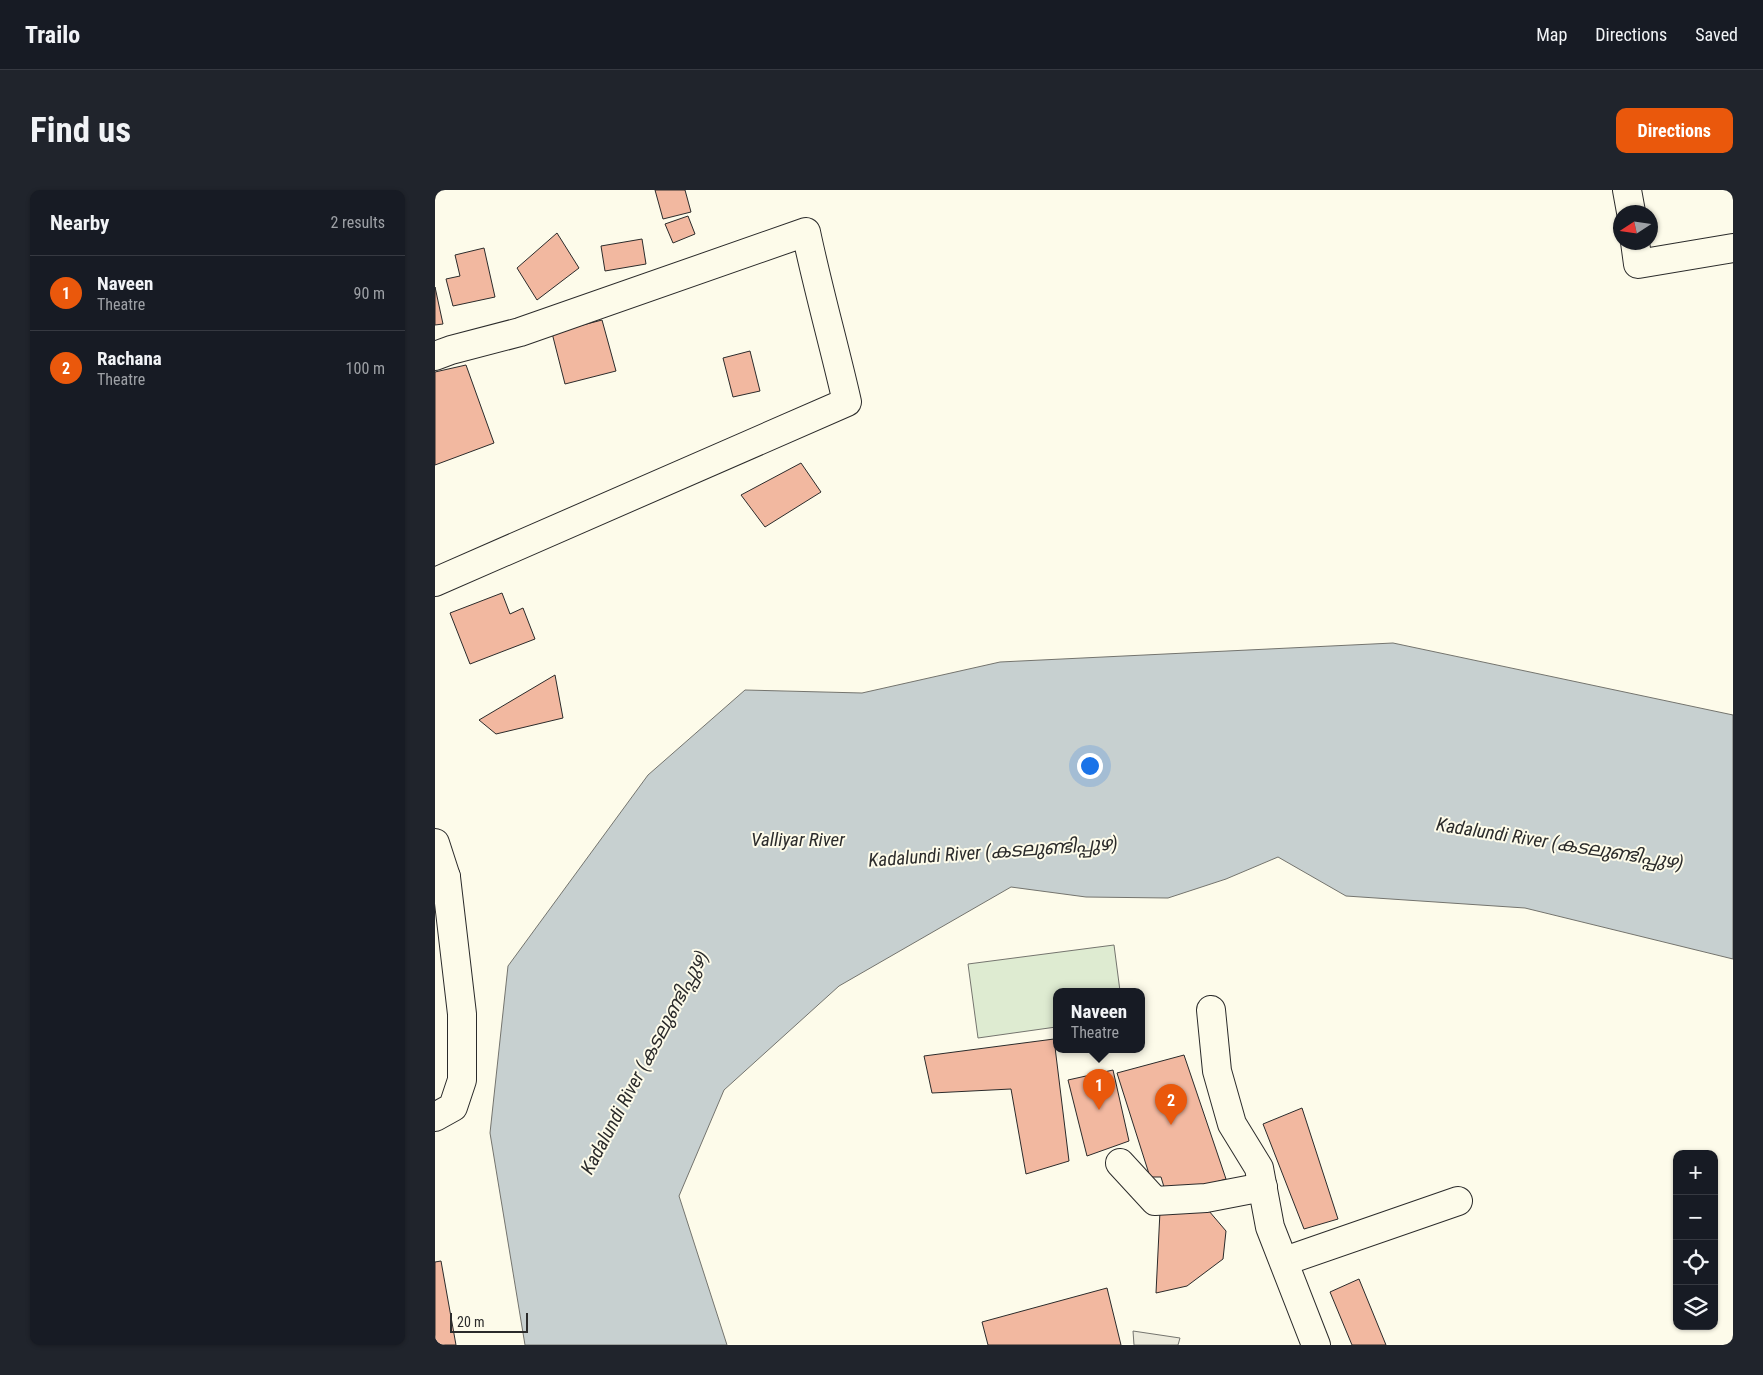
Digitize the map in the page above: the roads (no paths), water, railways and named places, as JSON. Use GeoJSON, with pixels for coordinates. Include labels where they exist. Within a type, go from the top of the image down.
{"type":"FeatureCollection","features":[{"type":"Feature","properties":{"kind":"street"},"geometry":{"type":"LineString","coordinates":[[1627,190],[1630,205]]}},
{"type":"Feature","properties":{"kind":"street"},"geometry":{"type":"LineString","coordinates":[[435,356],[520,332],[806,232],[847,402],[435,582]]}},
{"type":"Feature","properties":{"kind":"street"},"geometry":{"type":"LineString","coordinates":[[1636,250],[1638,264],[1733,248]]}},
{"type":"Feature","properties":{"kind":"street"},"geometry":{"type":"LineString","coordinates":[[435,843],[463,1014],[462,1080],[453,1107],[435,1117]]}},
{"type":"Feature","properties":{"kind":"street"},"geometry":{"type":"LineString","coordinates":[[1211,1010],[1217,1071],[1233,1124],[1259,1168],[1270,1227],[1317,1345]]}},
{"type":"Feature","properties":{"kind":"street"},"geometry":{"type":"LineString","coordinates":[[1120,1163],[1155,1201],[1205,1198],[1263,1187]]}},
{"type":"Feature","properties":{"kind":"street"},"geometry":{"type":"LineString","coordinates":[[1285,1261],[1458,1202]]}},
{"type":"Feature","properties":{"kind":"water","name":"Valliyar River"},"geometry":{"type":"Polygon","coordinates":[[[1393,643],[1733,715],[1733,959],[1525,908],[1346,896],[1278,857],[1226,879],[1168,898],[1086,897],[1011,887],[839,986],[724,1090],[679,1196],[727,1345],[525,1345],[490,1133],[508,966],[648,775],[745,690],[862,693],[1000,662],[1393,643]]]}},
{"type":"Feature","properties":{"kind":"place","name":"Naveen"},"geometry":{"type":"Point","coordinates":[1099,1110]}},
{"type":"Feature","properties":{"kind":"place","name":"Rachana"},"geometry":{"type":"Point","coordinates":[1171,1125]}},
{"type":"Feature","properties":{"kind":"water label","name":"Kadalundi River (കടലുണ്ടിപ്പുഴ)"},"geometry":{"type":"Point","coordinates":[1560,843]}},
{"type":"Feature","properties":{"kind":"water label","name":"Kadalundi River (കടലുണ്ടിപ്പുഴ)"},"geometry":{"type":"Point","coordinates":[993,851]}},
{"type":"Feature","properties":{"kind":"water label","name":"Kadalundi River (കടലുണ്ടിപ്പുഴ)"},"geometry":{"type":"Point","coordinates":[644,1062]}}]}
